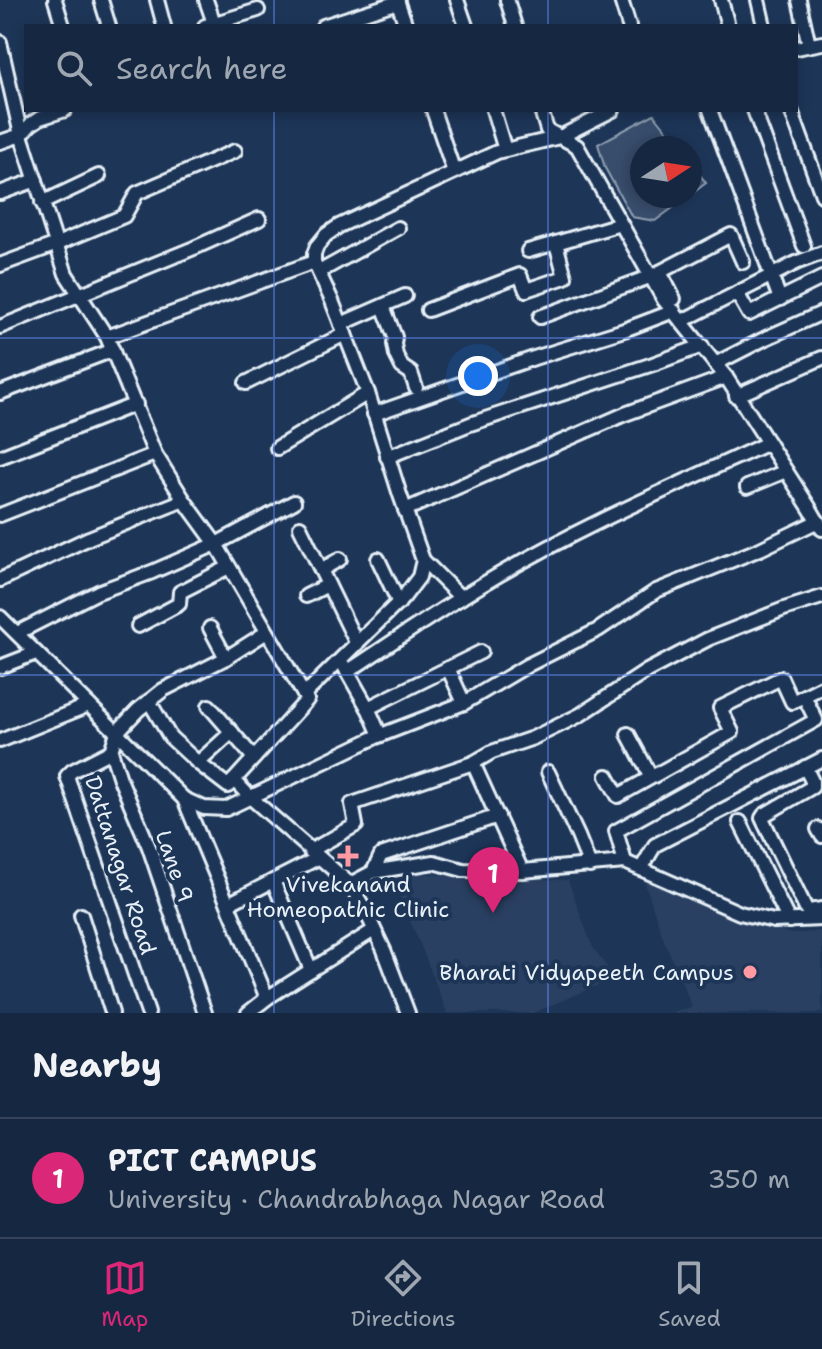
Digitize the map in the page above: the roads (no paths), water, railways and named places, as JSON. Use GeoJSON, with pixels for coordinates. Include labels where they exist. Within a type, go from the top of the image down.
{"type":"FeatureCollection","features":[{"type":"Feature","properties":{"kind":"street"},"geometry":{"type":"LineString","coordinates":[[55,0],[62,24]]}},
{"type":"Feature","properties":{"kind":"street"},"geometry":{"type":"LineString","coordinates":[[101,0],[108,24]]}},
{"type":"Feature","properties":{"kind":"street"},"geometry":{"type":"LineString","coordinates":[[157,0],[163,24]]}},
{"type":"Feature","properties":{"kind":"street"},"geometry":{"type":"LineString","coordinates":[[206,0],[210,24]]}},
{"type":"Feature","properties":{"kind":"street"},"geometry":{"type":"LineString","coordinates":[[457,0],[465,24]]}},
{"type":"Feature","properties":{"kind":"street"},"geometry":{"type":"LineString","coordinates":[[507,0],[514,24]]}},
{"type":"Feature","properties":{"kind":"street"},"geometry":{"type":"LineString","coordinates":[[621,0],[628,24]]}},
{"type":"Feature","properties":{"kind":"street"},"geometry":{"type":"LineString","coordinates":[[721,0],[727,24]]}},
{"type":"Feature","properties":{"kind":"street"},"geometry":{"type":"LineString","coordinates":[[758,0],[764,24]]}},
{"type":"Feature","properties":{"kind":"street"},"geometry":{"type":"LineString","coordinates":[[799,0],[809,45]]}},
{"type":"Feature","properties":{"kind":"street"},"geometry":{"type":"LineString","coordinates":[[329,24],[398,1],[405,24]]}},
{"type":"Feature","properties":{"kind":"street"},"geometry":{"type":"LineString","coordinates":[[213,24],[258,10]]}},
{"type":"Feature","properties":{"kind":"street"},"geometry":{"type":"LineString","coordinates":[[0,42],[21,135],[66,274],[107,337],[155,454],[216,544],[307,700],[228,786],[170,737],[149,701]]}},
{"type":"Feature","properties":{"kind":"street"},"geometry":{"type":"LineString","coordinates":[[0,142],[21,135],[40,118],[59,112]]}},
{"type":"Feature","properties":{"kind":"street"},"geometry":{"type":"LineString","coordinates":[[434,112],[454,172]]}},
{"type":"Feature","properties":{"kind":"street"},"geometry":{"type":"LineString","coordinates":[[494,112],[505,150]]}},
{"type":"Feature","properties":{"kind":"street"},"geometry":{"type":"LineString","coordinates":[[0,617],[184,799],[204,808],[226,809],[380,735],[464,703],[528,665],[598,630],[656,591],[820,525],[726,377],[676,310],[664,300],[656,274],[620,224],[577,146],[547,130],[542,112]]}},
{"type":"Feature","properties":{"kind":"street"},"geometry":{"type":"LineString","coordinates":[[461,598],[423,560],[368,393],[316,267],[314,254],[326,235],[339,226],[497,152],[560,137],[609,112]]}},
{"type":"Feature","properties":{"kind":"street"},"geometry":{"type":"LineString","coordinates":[[711,112],[780,299]]}},
{"type":"Feature","properties":{"kind":"street"},"geometry":{"type":"LineString","coordinates":[[755,112],[804,246]]}},
{"type":"Feature","properties":{"kind":"street"},"geometry":{"type":"LineString","coordinates":[[792,112],[822,195]]}},
{"type":"Feature","properties":{"kind":"street"},"geometry":{"type":"LineString","coordinates":[[0,265],[124,216],[137,193],[235,151]]}},
{"type":"Feature","properties":{"kind":"street"},"geometry":{"type":"LineString","coordinates":[[42,203],[99,176]]}},
{"type":"Feature","properties":{"kind":"street"},"geometry":{"type":"LineString","coordinates":[[0,193],[36,180]]}},
{"type":"Feature","properties":{"kind":"street"},"geometry":{"type":"LineString","coordinates":[[0,327],[259,219]]}},
{"type":"Feature","properties":{"kind":"street"},"geometry":{"type":"LineString","coordinates":[[528,251],[620,224]]}},
{"type":"Feature","properties":{"kind":"street"},"geometry":{"type":"LineString","coordinates":[[107,337],[316,267],[398,228]]}},
{"type":"Feature","properties":{"kind":"street"},"geometry":{"type":"LineString","coordinates":[[540,317],[656,274],[731,235],[743,262]]}},
{"type":"Feature","properties":{"kind":"street"},"geometry":{"type":"LineString","coordinates":[[428,310],[520,275],[526,290],[565,277],[556,243]]}},
{"type":"Feature","properties":{"kind":"street"},"geometry":{"type":"LineString","coordinates":[[374,414],[676,310],[737,293],[822,253]]}},
{"type":"Feature","properties":{"kind":"street"},"geometry":{"type":"LineString","coordinates":[[737,293],[749,314],[822,278]]}},
{"type":"Feature","properties":{"kind":"street"},"geometry":{"type":"LineString","coordinates":[[246,383],[405,296]]}},
{"type":"Feature","properties":{"kind":"street"},"geometry":{"type":"LineString","coordinates":[[383,306],[395,337],[396,355],[402,367],[411,373],[416,388]]}},
{"type":"Feature","properties":{"kind":"street"},"geometry":{"type":"LineString","coordinates":[[715,364],[822,313]]}},
{"type":"Feature","properties":{"kind":"street"},"geometry":{"type":"LineString","coordinates":[[387,457],[470,424],[702,346]]}},
{"type":"Feature","properties":{"kind":"street"},"geometry":{"type":"LineString","coordinates":[[0,393],[113,350]]}},
{"type":"Feature","properties":{"kind":"street"},"geometry":{"type":"LineString","coordinates":[[736,396],[822,358]]}},
{"type":"Feature","properties":{"kind":"street"},"geometry":{"type":"LineString","coordinates":[[405,510],[625,414],[726,377]]}},
{"type":"Feature","properties":{"kind":"street"},"geometry":{"type":"LineString","coordinates":[[277,448],[368,393]]}},
{"type":"Feature","properties":{"kind":"street"},"geometry":{"type":"LineString","coordinates":[[0,457],[136,404]]}},
{"type":"Feature","properties":{"kind":"street"},"geometry":{"type":"LineString","coordinates":[[304,695],[344,666],[508,570],[670,488],[768,443]]}},
{"type":"Feature","properties":{"kind":"street"},"geometry":{"type":"LineString","coordinates":[[0,515],[155,454]]}},
{"type":"Feature","properties":{"kind":"street"},"geometry":{"type":"LineString","coordinates":[[747,487],[786,471]]}},
{"type":"Feature","properties":{"kind":"street"},"geometry":{"type":"LineString","coordinates":[[0,580],[89,538],[184,500]]}},
{"type":"Feature","properties":{"kind":"street"},"geometry":{"type":"LineString","coordinates":[[17,633],[98,592],[216,544],[294,502]]}},
{"type":"Feature","properties":{"kind":"street"},"geometry":{"type":"LineString","coordinates":[[300,527],[357,644]]}},
{"type":"Feature","properties":{"kind":"street"},"geometry":{"type":"LineString","coordinates":[[321,570],[340,559]]}},
{"type":"Feature","properties":{"kind":"street"},"geometry":{"type":"LineString","coordinates":[[378,559],[399,603]]}},
{"type":"Feature","properties":{"kind":"street"},"geometry":{"type":"LineString","coordinates":[[344,666],[357,644],[399,603],[419,577],[423,560]]}},
{"type":"Feature","properties":{"kind":"street"},"geometry":{"type":"LineString","coordinates":[[138,626],[179,604],[180,592],[229,567]]}},
{"type":"Feature","properties":{"kind":"street"},"geometry":{"type":"LineString","coordinates":[[306,596],[328,585]]}},
{"type":"Feature","properties":{"kind":"street"},"geometry":{"type":"LineString","coordinates":[[228,904],[273,881],[356,825],[352,804],[473,763],[492,752],[533,738],[580,715],[647,671],[708,639],[822,597]]}},
{"type":"Feature","properties":{"kind":"street"},"geometry":{"type":"LineString","coordinates":[[210,628],[226,658]]}},
{"type":"Feature","properties":{"kind":"street"},"geometry":{"type":"LineString","coordinates":[[111,751],[117,732],[163,690],[226,658],[267,632]]}},
{"type":"Feature","properties":{"kind":"street"},"geometry":{"type":"LineString","coordinates":[[368,708],[481,652]]}},
{"type":"Feature","properties":{"kind":"street"},"geometry":{"type":"LineString","coordinates":[[0,667],[36,653]]}},
{"type":"Feature","properties":{"kind":"street"},"geometry":{"type":"LineString","coordinates":[[344,666],[380,735]]}},
{"type":"Feature","properties":{"kind":"street"},"geometry":{"type":"LineString","coordinates":[[448,668],[464,703]]}},
{"type":"Feature","properties":{"kind":"street"},"geometry":{"type":"LineString","coordinates":[[607,776],[618,796],[732,732],[720,708],[781,678],[792,702],[822,687]]}},
{"type":"Feature","properties":{"kind":"street"},"geometry":{"type":"LineString","coordinates":[[625,862],[616,831],[819,726],[804,696]]}},
{"type":"Feature","properties":{"kind":"street"},"geometry":{"type":"LineString","coordinates":[[0,741],[89,705]]}},
{"type":"Feature","properties":{"kind":"street"},"geometry":{"type":"LineString","coordinates":[[209,706],[254,758]]}},
{"type":"Feature","properties":{"kind":"street"},"geometry":{"type":"LineString","coordinates":[[198,763],[232,732]]}},
{"type":"Feature","properties":{"kind":"street"},"geometry":{"type":"LineString","coordinates":[[628,734],[651,777]]}},
{"type":"Feature","properties":{"kind":"street","name":"Dattanagar Road"},"geometry":{"type":"LineString","coordinates":[[111,751],[67,776],[148,1013]]}},
{"type":"Feature","properties":{"kind":"street","name":"Lane 9"},"geometry":{"type":"LineString","coordinates":[[111,751],[149,847],[205,1013]]}},
{"type":"Feature","properties":{"kind":"street"},"geometry":{"type":"LineString","coordinates":[[641,869],[655,845],[822,759]]}},
{"type":"Feature","properties":{"kind":"street"},"geometry":{"type":"LineString","coordinates":[[473,763],[522,871]]}},
{"type":"Feature","properties":{"kind":"street"},"geometry":{"type":"LineString","coordinates":[[805,767],[812,787],[762,818],[806,909],[822,909]]}},
{"type":"Feature","properties":{"kind":"street"},"geometry":{"type":"LineString","coordinates":[[548,772],[590,866]]}},
{"type":"Feature","properties":{"kind":"street"},"geometry":{"type":"LineString","coordinates":[[234,780],[350,884],[374,930],[408,1013]]}},
{"type":"Feature","properties":{"kind":"street"},"geometry":{"type":"LineString","coordinates":[[184,799],[267,998]]}},
{"type":"Feature","properties":{"kind":"street"},"geometry":{"type":"LineString","coordinates":[[373,872],[381,855],[498,816]]}},
{"type":"Feature","properties":{"kind":"street"},"geometry":{"type":"LineString","coordinates":[[740,822],[789,921]]}},
{"type":"Feature","properties":{"kind":"street"},"geometry":{"type":"LineString","coordinates":[[350,884],[373,872],[434,862],[463,870],[522,871],[625,862],[740,913],[774,921],[822,919]]}},
{"type":"Feature","properties":{"kind":"street"},"geometry":{"type":"LineString","coordinates":[[273,881],[311,970]]}},
{"type":"Feature","properties":{"kind":"street"},"geometry":{"type":"LineString","coordinates":[[81,915],[112,1013]]}},
{"type":"Feature","properties":{"kind":"street"},"geometry":{"type":"LineString","coordinates":[[248,1013],[374,930]]}},
{"type":"Feature","properties":{"kind":"place","name":"Vivekanand Homeopathic Clinic"},"geometry":{"type":"Point","coordinates":[348,856]}},
{"type":"Feature","properties":{"kind":"place","name":"PICT CAMPUS"},"geometry":{"type":"Point","coordinates":[493,913]}},
{"type":"Feature","properties":{"kind":"place","name":"Bharati Vidyapeeth Campus"},"geometry":{"type":"Point","coordinates":[750,972]}}]}
